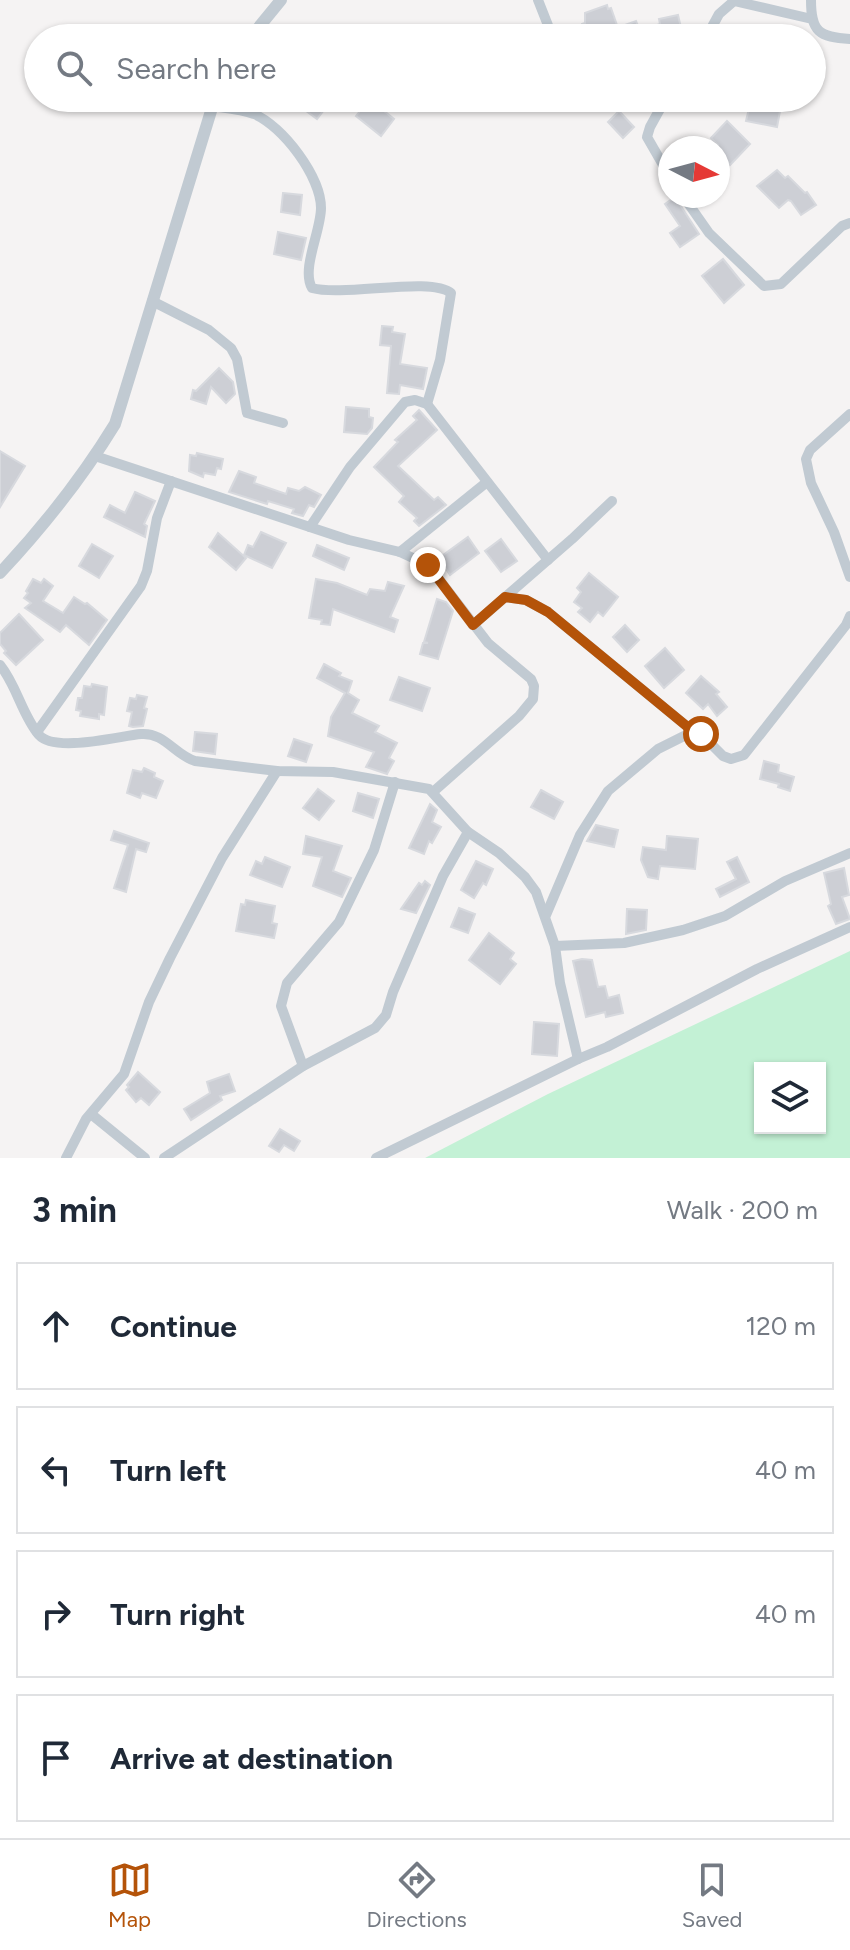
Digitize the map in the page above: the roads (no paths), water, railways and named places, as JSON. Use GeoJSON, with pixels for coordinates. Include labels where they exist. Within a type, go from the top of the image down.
{"type":"FeatureCollection","features":[{"type":"Feature","properties":{"kind":"street"},"geometry":{"type":"LineString","coordinates":[[261,24],[281,0]]}},
{"type":"Feature","properties":{"kind":"street"},"geometry":{"type":"LineString","coordinates":[[538,0],[547,24]]}},
{"type":"Feature","properties":{"kind":"street"},"geometry":{"type":"LineString","coordinates":[[811,0],[815,24]]}},
{"type":"Feature","properties":{"kind":"street"},"geometry":{"type":"LineString","coordinates":[[714,24],[729,3],[737,1],[812,19]]}},
{"type":"Feature","properties":{"kind":"street"},"geometry":{"type":"LineString","coordinates":[[826,36],[850,39]]}},
{"type":"Feature","properties":{"kind":"street"},"geometry":{"type":"LineString","coordinates":[[0,573],[47,520],[115,424],[210,112]]}},
{"type":"Feature","properties":{"kind":"street"},"geometry":{"type":"LineString","coordinates":[[247,112],[275,127],[297,150],[321,205],[309,267],[308,280],[312,288],[427,287],[446,289],[451,293],[440,360],[427,404]]}},
{"type":"Feature","properties":{"kind":"street"},"geometry":{"type":"LineString","coordinates":[[658,156],[647,137],[659,112]]}},
{"type":"Feature","properties":{"kind":"street"},"geometry":{"type":"LineString","coordinates":[[691,208],[709,233],[764,286],[781,284],[842,226],[850,223]]}},
{"type":"Feature","properties":{"kind":"street"},"geometry":{"type":"LineString","coordinates":[[152,301],[223,339],[237,359],[247,413],[283,423]]}},
{"type":"Feature","properties":{"kind":"street"},"geometry":{"type":"LineString","coordinates":[[310,527],[350,467],[405,402],[415,400],[427,404],[548,560]]}},
{"type":"Feature","properties":{"kind":"street"},"geometry":{"type":"LineString","coordinates":[[850,414],[810,450],[806,459],[811,483],[834,532],[850,577]]}},
{"type":"Feature","properties":{"kind":"street"},"geometry":{"type":"LineString","coordinates":[[95,456],[349,540],[400,552],[423,561],[432,569],[473,625],[500,654],[531,679],[534,686],[533,699],[519,716],[433,792]]}},
{"type":"Feature","properties":{"kind":"street"},"geometry":{"type":"LineString","coordinates":[[37,732],[141,586],[157,518],[171,481]]}},
{"type":"Feature","properties":{"kind":"street"},"geometry":{"type":"LineString","coordinates":[[400,552],[487,482]]}},
{"type":"Feature","properties":{"kind":"street"},"geometry":{"type":"LineString","coordinates":[[473,625],[612,501]]}},
{"type":"Feature","properties":{"kind":"street"},"geometry":{"type":"LineString","coordinates":[[505,597],[526,600],[548,612],[695,733],[708,738],[723,756],[731,759],[744,755],[850,616]]}},
{"type":"Feature","properties":{"kind":"street"},"geometry":{"type":"LineString","coordinates":[[0,665],[13,683],[37,732],[46,740],[61,742],[155,735],[186,759],[195,761],[277,771],[333,772],[427,788],[433,792],[468,832],[499,853],[536,892],[555,946],[560,983],[578,1059]]}},
{"type":"Feature","properties":{"kind":"street"},"geometry":{"type":"LineString","coordinates":[[546,915],[580,835],[608,791],[658,749],[695,733]]}},
{"type":"Feature","properties":{"kind":"street"},"geometry":{"type":"LineString","coordinates":[[66,1158],[91,1114],[124,1074],[149,1002],[170,958],[222,858],[277,771]]}},
{"type":"Feature","properties":{"kind":"street"},"geometry":{"type":"LineString","coordinates":[[303,1066],[281,1006],[281,998],[287,983],[339,922],[374,850],[395,782]]}},
{"type":"Feature","properties":{"kind":"street"},"geometry":{"type":"LineString","coordinates":[[164,1158],[303,1066],[368,1033],[386,1015],[443,876],[468,832]]}},
{"type":"Feature","properties":{"kind":"street"},"geometry":{"type":"LineString","coordinates":[[555,946],[624,943],[683,930],[725,916],[785,881],[850,853]]}},
{"type":"Feature","properties":{"kind":"street"},"geometry":{"type":"LineString","coordinates":[[376,1158],[607,1047],[757,969],[850,927]]}},
{"type":"Feature","properties":{"kind":"street"},"geometry":{"type":"LineString","coordinates":[[91,1114],[145,1158]]}}]}
